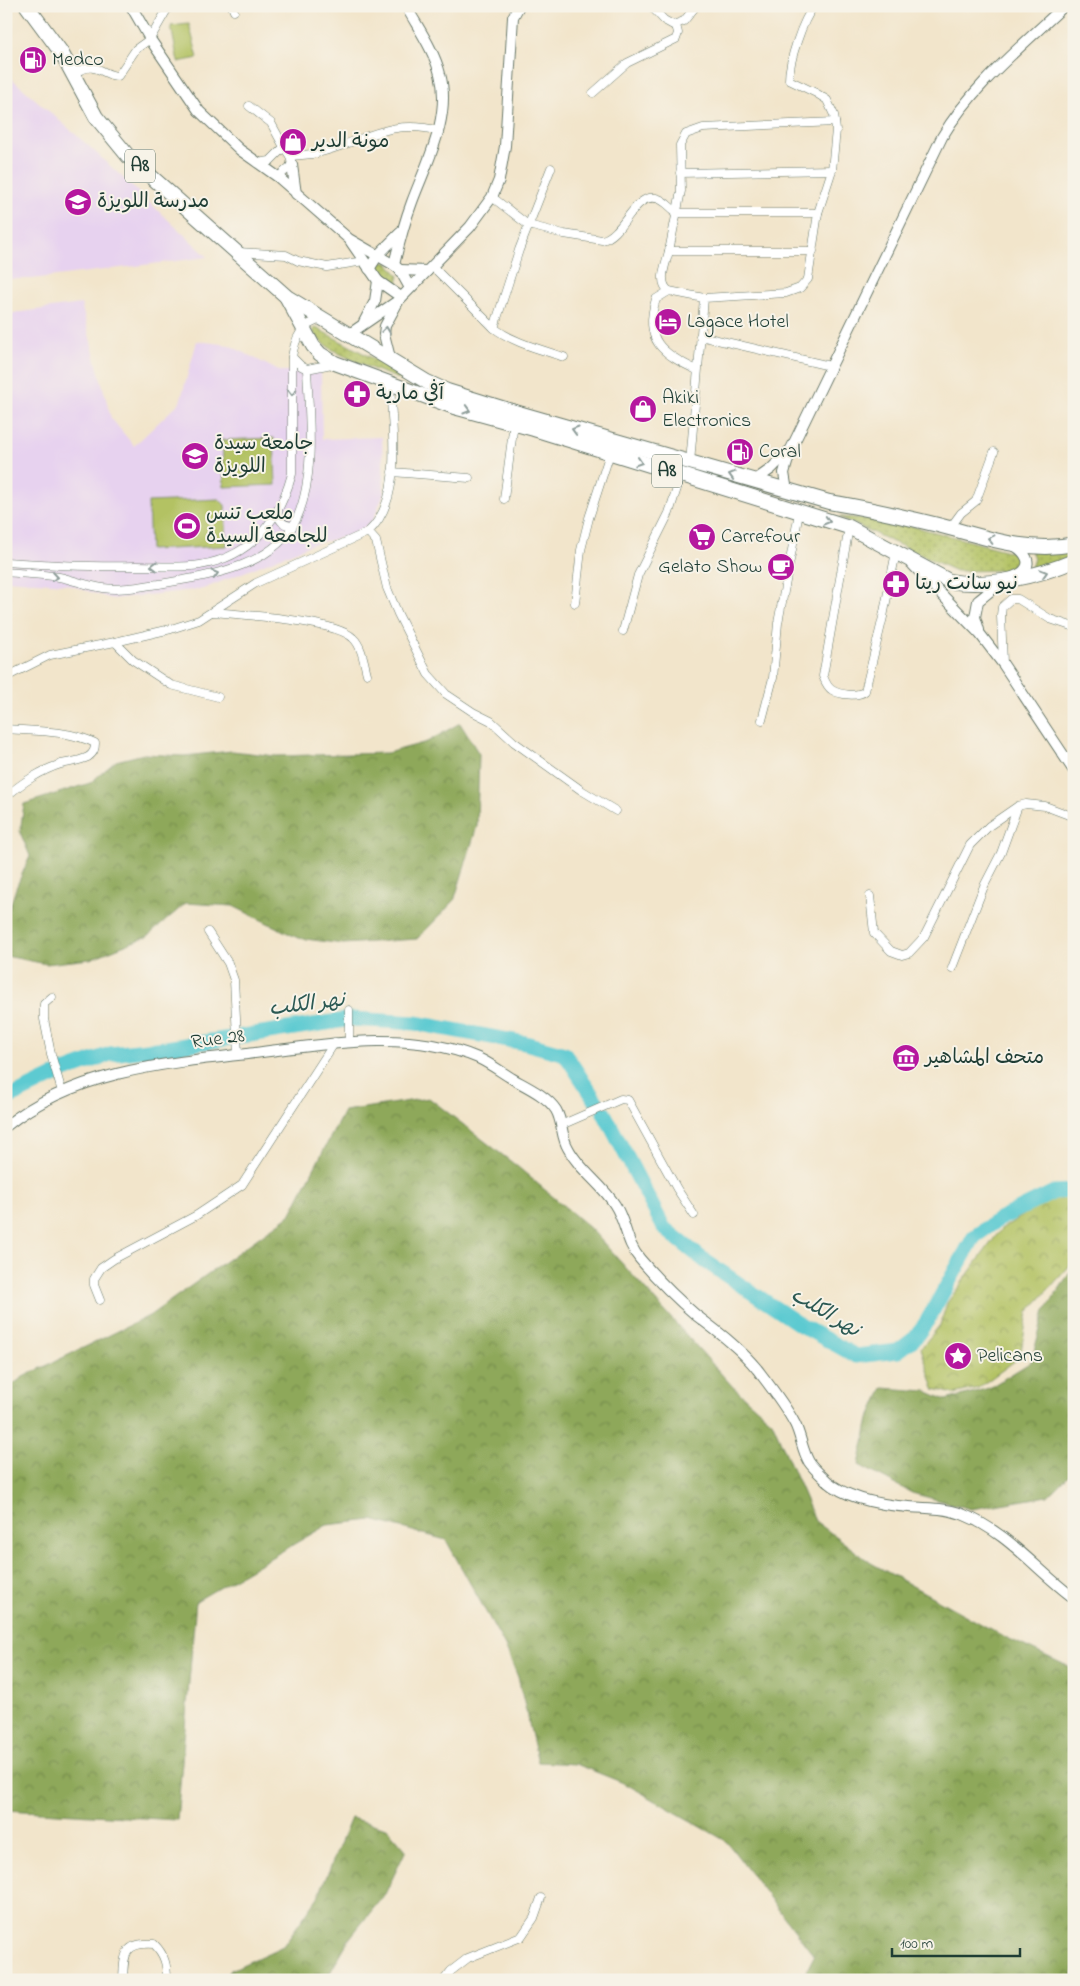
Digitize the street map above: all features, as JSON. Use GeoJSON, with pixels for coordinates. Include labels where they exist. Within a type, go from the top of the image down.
{"type":"FeatureCollection","features":[{"type":"Feature","properties":{"kind":"highway","name":"A8"},"geometry":{"type":"LineString","coordinates":[[27,6],[61,52],[96,117],[128,156],[287,297],[391,362],[447,391],[829,502],[874,509],[1011,544],[1043,547],[1074,544]]}},
{"type":"Feature","properties":{"kind":"highway","name":"A8"},"geometry":{"type":"LineString","coordinates":[[287,297],[303,329],[320,354],[335,363],[390,385],[454,407],[849,527],[949,581],[961,584],[1034,576],[1074,561]]}},
{"type":"Feature","properties":{"kind":"street"},"geometry":{"type":"LineString","coordinates":[[131,6],[150,39],[199,111],[257,164],[278,177],[296,194],[317,209],[349,239],[378,281],[400,298]]}},
{"type":"Feature","properties":{"kind":"street"},"geometry":{"type":"LineString","coordinates":[[72,74],[86,68],[93,68],[112,76],[118,76],[136,49],[150,39],[169,6]]}},
{"type":"Feature","properties":{"kind":"street"},"geometry":{"type":"LineString","coordinates":[[397,267],[401,232],[439,131],[443,95],[441,76],[433,55],[406,6]]}},
{"type":"Feature","properties":{"kind":"street"},"geometry":{"type":"LineString","coordinates":[[348,335],[400,298],[470,227],[492,197],[499,180],[505,146],[512,11],[520,6]]}},
{"type":"Feature","properties":{"kind":"street"},"geometry":{"type":"LineString","coordinates":[[652,6],[668,24],[676,25],[684,21],[696,6]]}},
{"type":"Feature","properties":{"kind":"street"},"geometry":{"type":"LineString","coordinates":[[814,6],[807,14],[795,50],[789,80],[827,100],[834,115],[835,122],[836,130],[832,170],[818,213],[813,251],[808,278],[805,284],[795,291],[786,293],[704,298],[669,291],[664,287],[663,279],[681,191],[680,145],[682,139],[691,131],[703,128],[835,122]]}},
{"type":"Feature","properties":{"kind":"street"},"geometry":{"type":"LineString","coordinates":[[787,491],[784,473],[791,449],[924,173],[954,117],[982,85],[1064,6]]}},
{"type":"Feature","properties":{"kind":"street"},"geometry":{"type":"LineString","coordinates":[[593,93],[627,63],[676,39],[678,33],[676,25]]}},
{"type":"Feature","properties":{"kind":"street"},"geometry":{"type":"LineString","coordinates":[[249,106],[271,123],[276,131],[281,150],[291,160],[296,194]]}},
{"type":"Feature","properties":{"kind":"street"},"geometry":{"type":"LineString","coordinates":[[278,177],[291,160],[377,132],[405,126],[439,131]]}},
{"type":"Feature","properties":{"kind":"street"},"geometry":{"type":"LineString","coordinates":[[257,164],[270,161],[281,150]]}},
{"type":"Feature","properties":{"kind":"street"},"geometry":{"type":"LineString","coordinates":[[494,328],[528,224],[551,168]]}},
{"type":"Feature","properties":{"kind":"street"},"geometry":{"type":"LineString","coordinates":[[680,172],[832,170]]}},
{"type":"Feature","properties":{"kind":"street"},"geometry":{"type":"LineString","coordinates":[[492,197],[528,224],[564,234],[602,240],[619,228],[639,203],[645,199],[656,198],[662,200],[678,213],[818,213]]}},
{"type":"Feature","properties":{"kind":"street"},"geometry":{"type":"LineString","coordinates":[[236,252],[286,255],[298,261],[327,267],[366,265],[401,232]]}},
{"type":"Feature","properties":{"kind":"street"},"geometry":{"type":"LineString","coordinates":[[349,239],[397,267],[410,288]]}},
{"type":"Feature","properties":{"kind":"street"},"geometry":{"type":"LineString","coordinates":[[669,251],[813,251]]}},
{"type":"Feature","properties":{"kind":"street"},"geometry":{"type":"LineString","coordinates":[[397,267],[429,268],[503,335],[564,357]]}},
{"type":"Feature","properties":{"kind":"street"},"geometry":{"type":"LineString","coordinates":[[363,325],[374,301],[378,281]]}},
{"type":"Feature","properties":{"kind":"street"},"geometry":{"type":"LineString","coordinates":[[669,291],[656,299],[652,318],[652,334],[671,356],[697,370]]}},
{"type":"Feature","properties":{"kind":"street"},"geometry":{"type":"LineString","coordinates":[[391,362],[384,334],[385,326],[400,298]]}},
{"type":"Feature","properties":{"kind":"street"},"geometry":{"type":"LineString","coordinates":[[690,463],[704,298]]}},
{"type":"Feature","properties":{"kind":"street"},"geometry":{"type":"LineString","coordinates":[[6,562],[104,567],[201,564],[222,559],[242,550],[258,536],[278,511],[292,474],[292,357],[294,341],[303,329],[313,322],[322,319]]}},
{"type":"Feature","properties":{"kind":"street"},"geometry":{"type":"LineString","coordinates":[[700,336],[830,366]]}},
{"type":"Feature","properties":{"kind":"street"},"geometry":{"type":"LineString","coordinates":[[292,357],[300,366],[308,369],[335,363]]}},
{"type":"Feature","properties":{"kind":"street"},"geometry":{"type":"LineString","coordinates":[[6,572],[57,577],[104,588],[126,588],[212,576],[268,552],[282,540],[292,526],[302,504],[307,485],[308,369]]}},
{"type":"Feature","properties":{"kind":"street"},"geometry":{"type":"LineString","coordinates":[[6,676],[50,654],[114,642],[199,620],[256,583],[368,532],[378,523],[391,489],[390,385]]}},
{"type":"Feature","properties":{"kind":"street"},"geometry":{"type":"LineString","coordinates":[[504,499],[514,424]]}},
{"type":"Feature","properties":{"kind":"street"},"geometry":{"type":"LineString","coordinates":[[754,481],[771,469],[791,449]]}},
{"type":"Feature","properties":{"kind":"street"},"geometry":{"type":"LineString","coordinates":[[950,528],[961,513],[976,501],[994,452]]}},
{"type":"Feature","properties":{"kind":"street"},"geometry":{"type":"LineString","coordinates":[[575,603],[581,550],[589,518],[610,453]]}},
{"type":"Feature","properties":{"kind":"street"},"geometry":{"type":"LineString","coordinates":[[392,472],[470,478]]}},
{"type":"Feature","properties":{"kind":"street"},"geometry":{"type":"LineString","coordinates":[[623,631],[638,575],[669,513],[681,476]]}},
{"type":"Feature","properties":{"kind":"street"},"geometry":{"type":"LineString","coordinates":[[278,511],[280,520],[287,526],[292,526]]}},
{"type":"Feature","properties":{"kind":"street"},"geometry":{"type":"LineString","coordinates":[[762,720],[773,678],[778,622],[799,513]]}},
{"type":"Feature","properties":{"kind":"street"},"geometry":{"type":"LineString","coordinates":[[849,527],[823,676],[828,687],[833,691],[855,695],[865,691],[900,555],[980,634],[1003,664],[1074,771]]}},
{"type":"Feature","properties":{"kind":"street"},"geometry":{"type":"LineString","coordinates":[[368,532],[376,542],[387,588],[428,674],[446,694],[472,712],[491,721],[514,742],[581,790],[616,811]]}},
{"type":"Feature","properties":{"kind":"street"},"geometry":{"type":"LineString","coordinates":[[980,634],[975,617],[978,600],[1006,580],[1021,574],[1028,564],[1028,559],[1023,551],[1011,544]]}},
{"type":"Feature","properties":{"kind":"street"},"geometry":{"type":"LineString","coordinates":[[1003,664],[1001,615],[1002,607],[1011,599],[1024,601],[1050,619],[1074,627]]}},
{"type":"Feature","properties":{"kind":"street"},"geometry":{"type":"LineString","coordinates":[[213,612],[302,622],[342,631],[354,638],[357,643],[367,674]]}},
{"type":"Feature","properties":{"kind":"street"},"geometry":{"type":"LineString","coordinates":[[114,642],[133,660],[171,685],[218,697]]}},
{"type":"Feature","properties":{"kind":"street"},"geometry":{"type":"LineString","coordinates":[[6,729],[64,734],[85,738],[95,743],[94,751],[88,757],[59,765],[40,774],[22,784],[6,797]]}},
{"type":"Feature","properties":{"kind":"street"},"geometry":{"type":"LineString","coordinates":[[870,896],[874,933],[891,951],[902,955],[909,953],[924,938],[970,845],[989,826],[1018,806],[1034,804],[1074,817]]}},
{"type":"Feature","properties":{"kind":"street"},"geometry":{"type":"LineString","coordinates":[[952,968],[984,886],[1001,853],[1018,806]]}},
{"type":"Feature","properties":{"kind":"street"},"geometry":{"type":"LineString","coordinates":[[208,932],[228,963],[234,980],[238,1055]]}},
{"type":"Feature","properties":{"kind":"street"},"geometry":{"type":"LineString","coordinates":[[52,997],[44,1004],[43,1011],[50,1054],[61,1089]]}},
{"type":"Feature","properties":{"kind":"street"},"geometry":{"type":"LineString","coordinates":[[349,1010],[350,1041]]}},
{"type":"Feature","properties":{"kind":"street","name":"Rue 28"},"geometry":{"type":"LineString","coordinates":[[6,1126],[61,1089],[135,1071],[238,1055],[350,1041],[412,1043],[443,1048],[475,1057],[542,1096],[555,1109],[569,1150],[614,1203],[632,1249],[638,1258],[688,1308],[722,1334],[754,1365],[795,1424],[809,1462],[830,1484],[850,1494],[873,1501],[906,1507],[932,1508],[957,1512],[992,1529],[1007,1540],[1054,1584],[1074,1598]]}},
{"type":"Feature","properties":{"kind":"street"},"geometry":{"type":"LineString","coordinates":[[100,1300],[94,1285],[94,1279],[101,1268],[114,1259],[197,1215],[242,1184],[335,1042]]}},
{"type":"Feature","properties":{"kind":"street"},"geometry":{"type":"LineString","coordinates":[[561,1125],[621,1098],[628,1100],[677,1189],[694,1215]]}},
{"type":"Feature","properties":{"kind":"street"},"geometry":{"type":"LineString","coordinates":[[444,1980],[451,1971],[468,1958],[521,1937],[532,1924],[541,1898]]}},
{"type":"Feature","properties":{"kind":"street"},"geometry":{"type":"LineString","coordinates":[[123,1980],[124,1955],[131,1946],[143,1943],[154,1944],[162,1952],[167,1965],[168,1980]]}},
{"type":"Feature","properties":{"kind":"shaded area","name":"مدرسة اللويزة"},"geometry":{"type":"Polygon","coordinates":[[[6,72],[208,257],[32,279],[6,279],[6,72]]]}},
{"type":"Feature","properties":{"kind":"shaded area","name":"جامعة سيدة اللويزة"},"geometry":{"type":"Polygon","coordinates":[[[81,304],[111,418],[134,446],[180,402],[197,341],[229,345],[279,371],[321,371],[322,439],[382,437],[384,493],[373,520],[362,529],[348,536],[313,544],[203,589],[112,599],[66,584],[6,580],[6,314],[81,304]]]}},
{"type":"Feature","properties":{"kind":"green space"},"geometry":{"type":"Polygon","coordinates":[[[189,24],[198,58],[178,62],[171,26],[189,24]]]}},
{"type":"Feature","properties":{"kind":"green space"},"geometry":{"type":"Polygon","coordinates":[[[380,263],[389,264],[399,276],[397,283],[390,285],[380,276],[378,270],[380,263]]]}},
{"type":"Feature","properties":{"kind":"green space"},"geometry":{"type":"Polygon","coordinates":[[[316,328],[389,367],[419,386],[358,363],[341,354],[327,346],[317,337],[313,329],[316,328]]]}},
{"type":"Feature","properties":{"kind":"green space"},"geometry":{"type":"Polygon","coordinates":[[[274,438],[276,485],[224,487],[222,440],[274,438]]]}},
{"type":"Feature","properties":{"kind":"green space","name":"ملعب تنس للجامعة السيدة"},"geometry":{"type":"Polygon","coordinates":[[[219,499],[225,505],[227,546],[150,550],[148,502],[219,499]]]}},
{"type":"Feature","properties":{"kind":"green space"},"geometry":{"type":"Polygon","coordinates":[[[839,517],[888,520],[1020,554],[1023,559],[1021,568],[1017,570],[956,571],[839,517]]]}},
{"type":"Feature","properties":{"kind":"green space"},"geometry":{"type":"Polygon","coordinates":[[[1074,548],[1074,556],[1030,571],[1034,558],[1031,551],[1074,548]]]}},
{"type":"Feature","properties":{"kind":"green space"},"geometry":{"type":"Polygon","coordinates":[[[460,723],[479,754],[477,826],[454,901],[417,939],[343,944],[298,938],[233,906],[186,903],[148,936],[90,959],[46,964],[6,956],[6,918],[16,888],[30,856],[20,832],[24,804],[90,783],[116,761],[144,754],[184,756],[232,751],[276,756],[387,753],[427,742],[460,723]]]}},
{"type":"Feature","properties":{"kind":"green space"},"geometry":{"type":"Polygon","coordinates":[[[429,1098],[518,1167],[591,1229],[733,1387],[772,1421],[815,1521],[871,1563],[1003,1636],[1074,1669],[1074,1980],[802,1980],[814,1956],[726,1841],[626,1784],[576,1764],[538,1762],[518,1677],[505,1646],[446,1540],[372,1520],[327,1525],[196,1601],[177,1820],[6,1810],[6,1390],[23,1377],[149,1316],[290,1215],[344,1111],[429,1098]]]}},
{"type":"Feature","properties":{"kind":"green space"},"geometry":{"type":"Polygon","coordinates":[[[1054,1196],[1074,1196],[1074,1261],[1028,1312],[1020,1357],[978,1388],[954,1394],[934,1389],[921,1348],[940,1325],[947,1303],[1001,1229],[1054,1196]]]}},
{"type":"Feature","properties":{"kind":"green space"},"geometry":{"type":"Polygon","coordinates":[[[1074,1269],[1074,1470],[1048,1496],[971,1509],[912,1493],[859,1465],[869,1419],[883,1388],[926,1391],[946,1400],[989,1388],[1031,1362],[1045,1311],[1074,1269]]]}},
{"type":"Feature","properties":{"kind":"green space"},"geometry":{"type":"Polygon","coordinates":[[[351,1818],[387,1828],[406,1850],[385,1894],[349,1939],[326,1980],[224,1980],[229,1971],[283,1946],[318,1897],[351,1818]]]}},
{"type":"Feature","properties":{"kind":"waterway","name":"نهر الكلب"},"geometry":{"type":"LineString","coordinates":[[6,1099],[62,1072],[110,1054],[166,1048],[352,1019],[415,1023],[525,1043],[565,1054],[596,1101]]}},
{"type":"Feature","properties":{"kind":"waterway","name":"نهر الكلب"},"geometry":{"type":"LineString","coordinates":[[604,1113],[664,1228],[705,1261],[802,1326],[856,1356],[898,1351],[915,1338],[927,1321],[974,1237],[999,1219],[1054,1192],[1074,1191]]}},
{"type":"Feature","properties":{"kind":"place","name":"Medco"},"geometry":{"type":"Point","coordinates":[33,60]}},
{"type":"Feature","properties":{"kind":"place","name":"مونة الدير"},"geometry":{"type":"Point","coordinates":[293,142]}},
{"type":"Feature","properties":{"kind":"place","name":"مدرسة اللويزة"},"geometry":{"type":"Point","coordinates":[78,202]}},
{"type":"Feature","properties":{"kind":"place","name":"Lagace Hotel"},"geometry":{"type":"Point","coordinates":[668,322]}},
{"type":"Feature","properties":{"kind":"place","name":"آفي مارية"},"geometry":{"type":"Point","coordinates":[357,394]}},
{"type":"Feature","properties":{"kind":"place","name":"Akiki Electronics"},"geometry":{"type":"Point","coordinates":[643,409]}},
{"type":"Feature","properties":{"kind":"place","name":"Coral"},"geometry":{"type":"Point","coordinates":[740,452]}},
{"type":"Feature","properties":{"kind":"place","name":"جامعة سيدة اللويزة"},"geometry":{"type":"Point","coordinates":[195,456]}},
{"type":"Feature","properties":{"kind":"place","name":"ملعب تنس للجامعة السيدة"},"geometry":{"type":"Point","coordinates":[187,526]}},
{"type":"Feature","properties":{"kind":"place","name":"Carrefour"},"geometry":{"type":"Point","coordinates":[702,537]}},
{"type":"Feature","properties":{"kind":"place","name":"Gelato Show"},"geometry":{"type":"Point","coordinates":[781,567]}},
{"type":"Feature","properties":{"kind":"place","name":"نيو سانت ريتا"},"geometry":{"type":"Point","coordinates":[896,584]}},
{"type":"Feature","properties":{"kind":"place","name":"متحف المشاهير"},"geometry":{"type":"Point","coordinates":[906,1058]}},
{"type":"Feature","properties":{"kind":"place","name":"Pelicans"},"geometry":{"type":"Point","coordinates":[958,1356]}}]}
